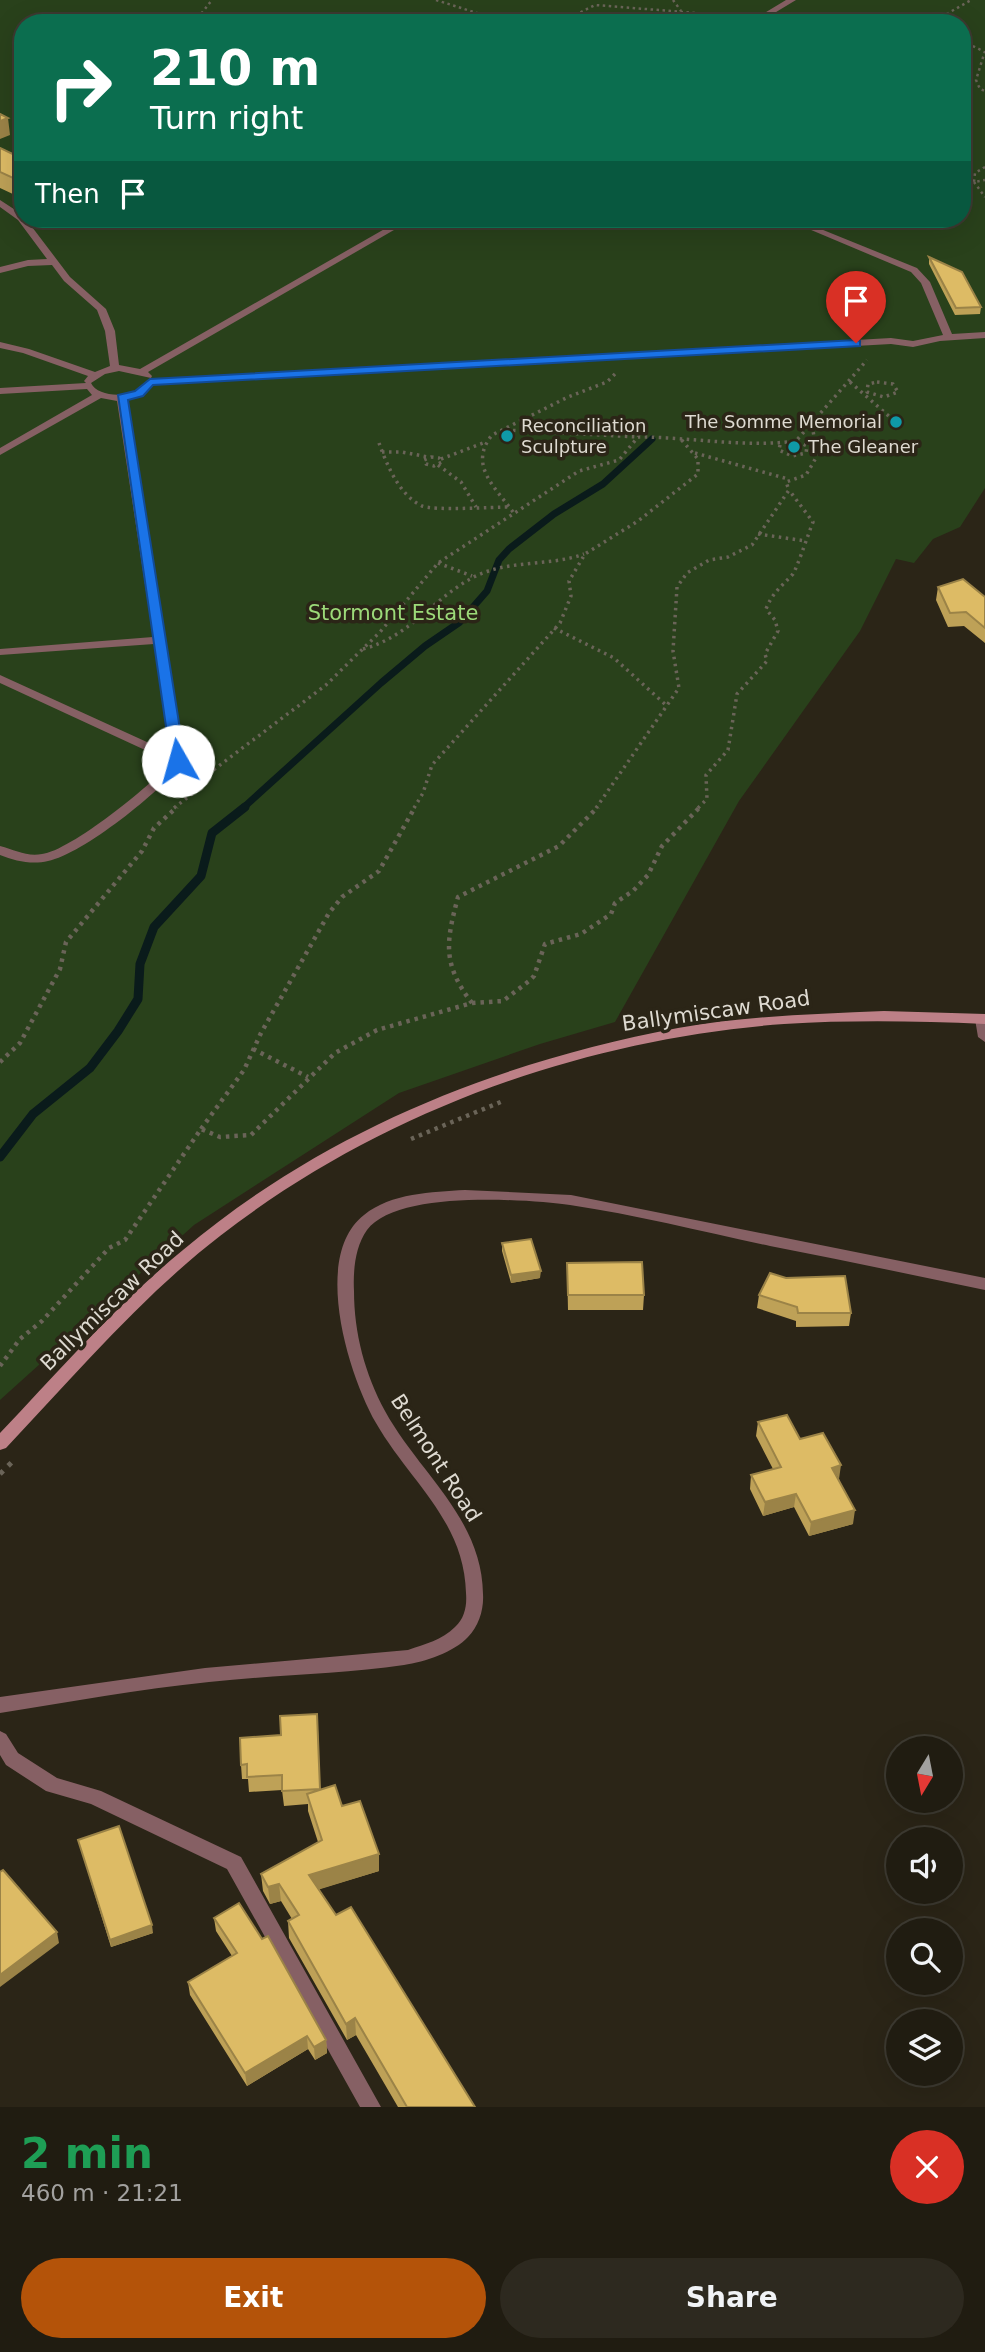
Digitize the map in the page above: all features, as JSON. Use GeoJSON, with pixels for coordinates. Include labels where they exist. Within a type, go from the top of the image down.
{"type":"FeatureCollection","features":[{"type":"Feature","properties":{"kind":"main road","name":"Ballymiscaw Road"},"geometry":{"type":"LineString","coordinates":[[0,1444],[148,1290],[216,1231],[288,1180],[379,1130],[445,1100],[511,1074],[665,1035],[755,1022],[842,1016],[984,1019]]}},
{"type":"Feature","properties":{"kind":"street"},"geometry":{"type":"LineString","coordinates":[[768,14],[792,0]]}},
{"type":"Feature","properties":{"kind":"street"},"geometry":{"type":"LineString","coordinates":[[30,228],[67,279],[93,300],[107,319],[115,369]]}},
{"type":"Feature","properties":{"kind":"street"},"geometry":{"type":"LineString","coordinates":[[89,386],[95,375],[115,369],[141,372],[392,228]]}},
{"type":"Feature","properties":{"kind":"street"},"geometry":{"type":"LineString","coordinates":[[811,228],[914,270],[925,282],[949,338]]}},
{"type":"Feature","properties":{"kind":"street"},"geometry":{"type":"LineString","coordinates":[[0,270],[27,263],[53,262]]}},
{"type":"Feature","properties":{"kind":"street"},"geometry":{"type":"LineString","coordinates":[[0,391],[89,386],[99,395],[122,398],[139,393],[150,382],[891,341],[913,344],[938,338],[985,335]]}},
{"type":"Feature","properties":{"kind":"street"},"geometry":{"type":"LineString","coordinates":[[0,345],[26,351],[95,375]]}},
{"type":"Feature","properties":{"kind":"street"},"geometry":{"type":"LineString","coordinates":[[141,372],[150,382]]}},
{"type":"Feature","properties":{"kind":"street"},"geometry":{"type":"LineString","coordinates":[[0,452],[99,395]]}},
{"type":"Feature","properties":{"kind":"street"},"geometry":{"type":"LineString","coordinates":[[0,849],[26,858],[40,859],[62,852],[149,791],[171,772],[178,761],[122,398]]}},
{"type":"Feature","properties":{"kind":"street"},"geometry":{"type":"LineString","coordinates":[[0,652],[160,640]]}},
{"type":"Feature","properties":{"kind":"street"},"geometry":{"type":"LineString","coordinates":[[0,679],[178,761]]}},
{"type":"Feature","properties":{"kind":"street"},"geometry":{"type":"LineString","coordinates":[[984,1019],[985,1037]]}},
{"type":"Feature","properties":{"kind":"street","name":"Belmont Road"},"geometry":{"type":"LineString","coordinates":[[1,1709],[205,1675],[408,1657],[440,1647],[462,1632],[474,1612],[476,1581],[469,1549],[452,1514],[384,1422],[360,1378],[352,1351],[345,1281],[351,1248],[359,1230],[370,1217],[390,1208],[425,1200],[480,1195],[514,1194],[571,1200],[985,1284]]}},
{"type":"Feature","properties":{"kind":"street"},"geometry":{"type":"LineString","coordinates":[[0,1738],[12,1759],[52,1786],[95,1797],[234,1863],[371,2107]]}},
{"type":"Feature","properties":{"kind":"path"},"geometry":{"type":"LineString","coordinates":[[201,14],[212,0]]}},
{"type":"Feature","properties":{"kind":"path"},"geometry":{"type":"LineString","coordinates":[[436,0],[480,14]]}},
{"type":"Feature","properties":{"kind":"path"},"geometry":{"type":"LineString","coordinates":[[673,0],[681,12]]}},
{"type":"Feature","properties":{"kind":"path"},"geometry":{"type":"LineString","coordinates":[[947,14],[971,0]]}},
{"type":"Feature","properties":{"kind":"path"},"geometry":{"type":"LineString","coordinates":[[577,14],[595,5],[695,14]]}},
{"type":"Feature","properties":{"kind":"path"},"geometry":{"type":"LineString","coordinates":[[984,51],[981,70],[976,80],[979,89],[985,91]]}},
{"type":"Feature","properties":{"kind":"path"},"geometry":{"type":"LineString","coordinates":[[985,167],[975,173],[974,182],[985,197]]}},
{"type":"Feature","properties":{"kind":"path"},"geometry":{"type":"LineString","coordinates":[[971,182],[985,180]]}},
{"type":"Feature","properties":{"kind":"path"},"geometry":{"type":"LineString","coordinates":[[503,430],[678,437],[780,445],[796,441],[870,356]]}},
{"type":"Feature","properties":{"kind":"path"},"geometry":{"type":"LineString","coordinates":[[382,452],[402,452],[440,459],[484,443],[503,430],[568,397],[607,382],[618,370],[618,364]]}},
{"type":"Feature","properties":{"kind":"path"},"geometry":{"type":"LineString","coordinates":[[850,382],[891,418]]}},
{"type":"Feature","properties":{"kind":"path"},"geometry":{"type":"LineString","coordinates":[[877,382],[894,384],[899,390],[897,394],[889,397],[866,394],[866,387],[877,382]]}},
{"type":"Feature","properties":{"kind":"path"},"geometry":{"type":"LineString","coordinates":[[691,452],[788,479],[806,475],[817,456],[812,424]]}},
{"type":"Feature","properties":{"kind":"path"},"geometry":{"type":"LineString","coordinates":[[0,1062],[20,1043],[60,969],[66,943],[142,851],[154,828],[197,790],[204,777],[326,685],[362,649],[438,563],[513,512],[554,490],[579,471],[619,460],[638,437]]}},
{"type":"Feature","properties":{"kind":"path"},"geometry":{"type":"LineString","coordinates":[[362,649],[385,643],[473,577],[511,566],[566,560],[585,554],[638,521],[698,474],[698,459],[678,437]]}},
{"type":"Feature","properties":{"kind":"path"},"geometry":{"type":"LineString","coordinates":[[780,445],[779,450],[789,455],[799,455],[808,450],[807,446],[796,441]]}},
{"type":"Feature","properties":{"kind":"path"},"geometry":{"type":"LineString","coordinates":[[379,443],[389,471],[412,500],[424,507],[510,507]]}},
{"type":"Feature","properties":{"kind":"path"},"geometry":{"type":"LineString","coordinates":[[484,443],[479,454],[482,468],[513,512]]}},
{"type":"Feature","properties":{"kind":"path"},"geometry":{"type":"LineString","coordinates":[[428,457],[424,461],[426,464],[438,465],[461,482],[476,508]]}},
{"type":"Feature","properties":{"kind":"path"},"geometry":{"type":"LineString","coordinates":[[438,465],[442,462],[440,459]]}},
{"type":"Feature","properties":{"kind":"path"},"geometry":{"type":"LineString","coordinates":[[201,1129],[220,1137],[251,1135],[335,1053],[377,1030],[472,1003],[503,1000],[534,976],[545,944],[580,934],[611,914],[615,903],[633,891],[649,875],[662,846],[707,799],[706,775],[728,750],[737,694],[760,672],[767,661],[765,654],[778,631],[775,620],[766,609],[770,597],[785,578],[794,573],[813,522],[789,490],[786,482],[788,479]]}},
{"type":"Feature","properties":{"kind":"path"},"geometry":{"type":"LineString","coordinates":[[472,1003],[456,984],[449,968],[448,937],[458,897],[560,845],[589,816],[679,688],[673,651],[677,587],[687,573],[709,560],[728,557],[752,545],[789,490]]}},
{"type":"Feature","properties":{"kind":"path"},"geometry":{"type":"LineString","coordinates":[[758,534],[806,540],[806,543]]}},
{"type":"Feature","properties":{"kind":"path"},"geometry":{"type":"LineString","coordinates":[[0,1366],[20,1339],[42,1321],[100,1257],[109,1248],[125,1240],[244,1070],[329,913],[342,897],[379,871],[423,793],[432,765],[560,623],[571,596],[569,581],[585,554]]}},
{"type":"Feature","properties":{"kind":"path"},"geometry":{"type":"LineString","coordinates":[[438,563],[473,577]]}},
{"type":"Feature","properties":{"kind":"path"},"geometry":{"type":"LineString","coordinates":[[554,628],[614,658],[667,706]]}},
{"type":"Feature","properties":{"kind":"path"},"geometry":{"type":"LineString","coordinates":[[191,751],[203,756],[204,777]]}},
{"type":"Feature","properties":{"kind":"path"},"geometry":{"type":"LineString","coordinates":[[253,1049],[308,1077]]}},
{"type":"Feature","properties":{"kind":"path"},"geometry":{"type":"LineString","coordinates":[[410,1140],[508,1099]]}},
{"type":"Feature","properties":{"kind":"path"},"geometry":{"type":"LineString","coordinates":[[0,1474],[18,1455]]}},
{"type":"Feature","properties":{"kind":"green space","name":"Stormont Estate"},"geometry":{"type":"Polygon","coordinates":[[[0,0],[985,0],[985,488],[960,527],[933,539],[914,563],[896,559],[860,631],[739,801],[615,1022],[540,1044],[399,1093],[194,1225],[0,1400],[0,0]]]}},
{"type":"Feature","properties":{"kind":"building"},"geometry":{"type":"Polygon","coordinates":[[[0,148],[14,155],[14,178],[0,172],[0,148]]]}},
{"type":"Feature","properties":{"kind":"building"},"geometry":{"type":"Polygon","coordinates":[[[929,257],[962,272],[981,307],[956,308],[929,257]]]}},
{"type":"Feature","properties":{"kind":"building"},"geometry":{"type":"Polygon","coordinates":[[[963,579],[985,597],[985,628],[966,612],[950,613],[938,587],[963,579]]]}},
{"type":"Feature","properties":{"kind":"building"},"geometry":{"type":"Polygon","coordinates":[[[531,1239],[541,1271],[511,1275],[502,1243],[531,1239]]]}},
{"type":"Feature","properties":{"kind":"building"},"geometry":{"type":"Polygon","coordinates":[[[642,1262],[644,1295],[568,1295],[567,1263],[642,1262]]]}},
{"type":"Feature","properties":{"kind":"building"},"geometry":{"type":"Polygon","coordinates":[[[770,1273],[786,1278],[845,1276],[851,1313],[798,1313],[797,1307],[759,1295],[770,1273]]]}},
{"type":"Feature","properties":{"kind":"building"},"geometry":{"type":"Polygon","coordinates":[[[787,1415],[800,1439],[823,1433],[841,1465],[832,1468],[855,1510],[811,1522],[796,1494],[765,1502],[751,1475],[781,1467],[758,1422],[787,1415]]]}},
{"type":"Feature","properties":{"kind":"building"},"geometry":{"type":"Polygon","coordinates":[[[317,1714],[320,1789],[282,1791],[282,1775],[247,1777],[247,1764],[241,1765],[240,1738],[281,1735],[280,1716],[317,1714]]]}},
{"type":"Feature","properties":{"kind":"building"},"geometry":{"type":"Polygon","coordinates":[[[335,1785],[342,1806],[360,1801],[379,1854],[309,1875],[336,1915],[351,1907],[475,2107],[407,2107],[355,2018],[346,2024],[288,1921],[299,1915],[279,1884],[268,1887],[261,1874],[322,1840],[307,1794],[335,1785]]]}},
{"type":"Feature","properties":{"kind":"building"},"geometry":{"type":"Polygon","coordinates":[[[119,1826],[152,1925],[110,1940],[78,1840],[119,1826]]]}},
{"type":"Feature","properties":{"kind":"building"},"geometry":{"type":"Polygon","coordinates":[[[3,1870],[57,1932],[0,1975],[0,1872],[3,1870]]]}},
{"type":"Feature","properties":{"kind":"building"},"geometry":{"type":"Polygon","coordinates":[[[239,1903],[262,1939],[268,1936],[326,2040],[314,2047],[307,2036],[245,2073],[188,1982],[237,1953],[214,1918],[239,1903]]]}},
{"type":"Feature","properties":{"kind":"waterway"},"geometry":{"type":"LineString","coordinates":[[243,808],[381,683],[425,646],[460,622],[487,591],[499,560],[509,549],[554,514],[603,484],[652,439]]}},
{"type":"Feature","properties":{"kind":"waterway"},"geometry":{"type":"LineString","coordinates":[[0,1157],[33,1114],[90,1068],[118,1031],[138,999],[140,964],[154,927],[201,876],[212,833],[245,807]]}},
{"type":"Feature","properties":{"kind":"place","name":"The Somme Memorial"},"geometry":{"type":"Point","coordinates":[896,422]}},
{"type":"Feature","properties":{"kind":"place","name":"Reconciliation Sculpture"},"geometry":{"type":"Point","coordinates":[507,436]}},
{"type":"Feature","properties":{"kind":"place","name":"The Gleaner"},"geometry":{"type":"Point","coordinates":[794,447]}},
{"type":"Feature","properties":{"kind":"route"},"geometry":{"type":"LineString","coordinates":[[178,761],[122,398],[145,390],[150,382],[856,343]]}}]}
